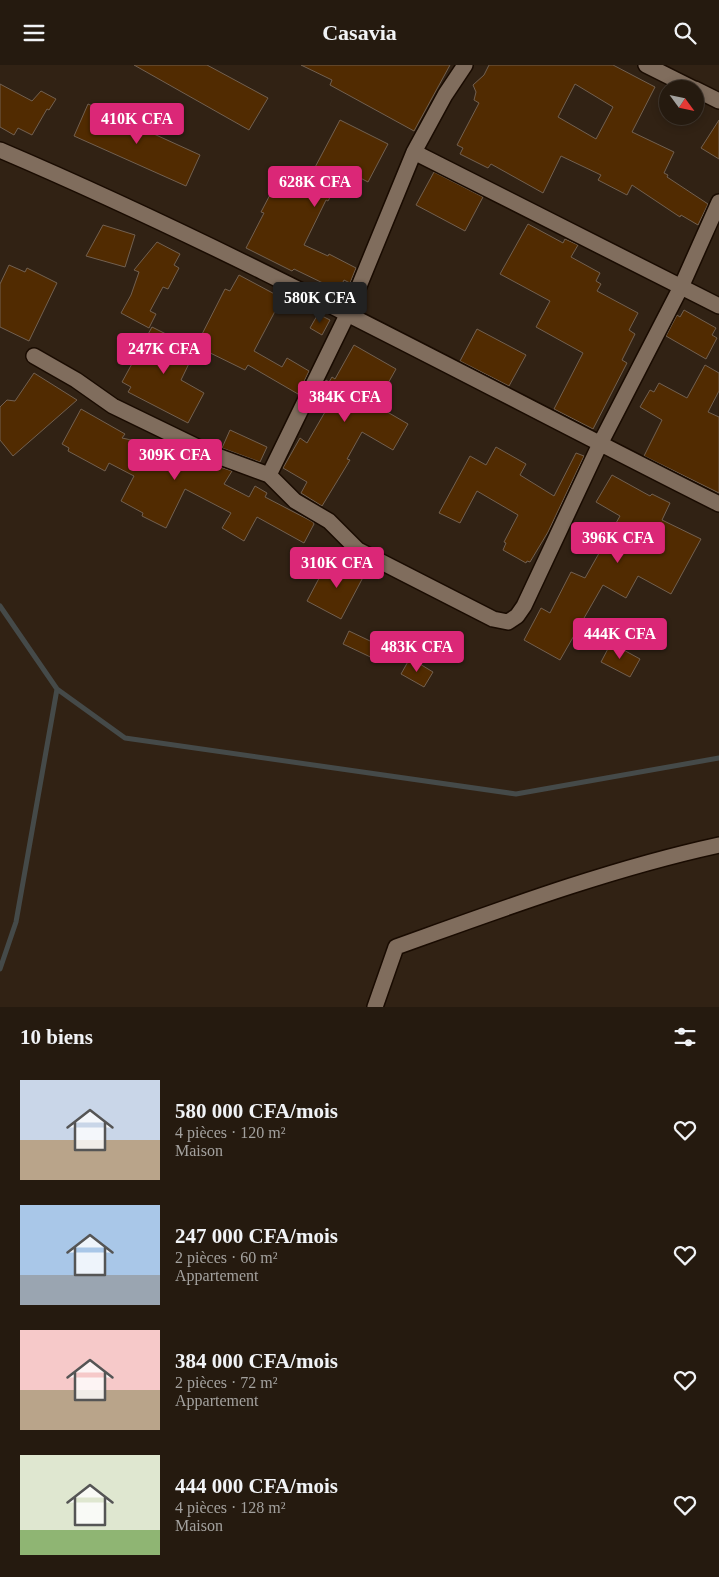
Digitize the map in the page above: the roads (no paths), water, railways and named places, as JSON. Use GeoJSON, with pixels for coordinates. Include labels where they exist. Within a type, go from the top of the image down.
{"type":"FeatureCollection","features":[{"type":"Feature","properties":{"kind":"street"},"geometry":{"type":"LineString","coordinates":[[269,475],[348,313],[414,152],[445,95],[465,65]]}},
{"type":"Feature","properties":{"kind":"street"},"geometry":{"type":"LineString","coordinates":[[646,65],[677,80]]}},
{"type":"Feature","properties":{"kind":"street"},"geometry":{"type":"LineString","coordinates":[[704,94],[719,101]]}},
{"type":"Feature","properties":{"kind":"street"},"geometry":{"type":"LineString","coordinates":[[0,150],[110,197],[348,313],[719,504]]}},
{"type":"Feature","properties":{"kind":"street"},"geometry":{"type":"LineString","coordinates":[[414,152],[682,285],[719,306]]}},
{"type":"Feature","properties":{"kind":"street"},"geometry":{"type":"LineString","coordinates":[[34,356],[76,380],[113,406],[212,454],[269,475],[295,501],[329,521],[358,550],[493,619],[508,622],[524,606],[600,444],[682,285],[719,202]]}},
{"type":"Feature","properties":{"kind":"street"},"geometry":{"type":"LineString","coordinates":[[375,1007],[396,947],[514,905],[640,865],[719,845]]}},
{"type":"Feature","properties":{"kind":"waterway"},"geometry":{"type":"LineString","coordinates":[[0,606],[57,689],[16,922],[0,969]]}},
{"type":"Feature","properties":{"kind":"waterway"},"geometry":{"type":"LineString","coordinates":[[57,689],[125,738],[516,794],[719,758]]}}]}
